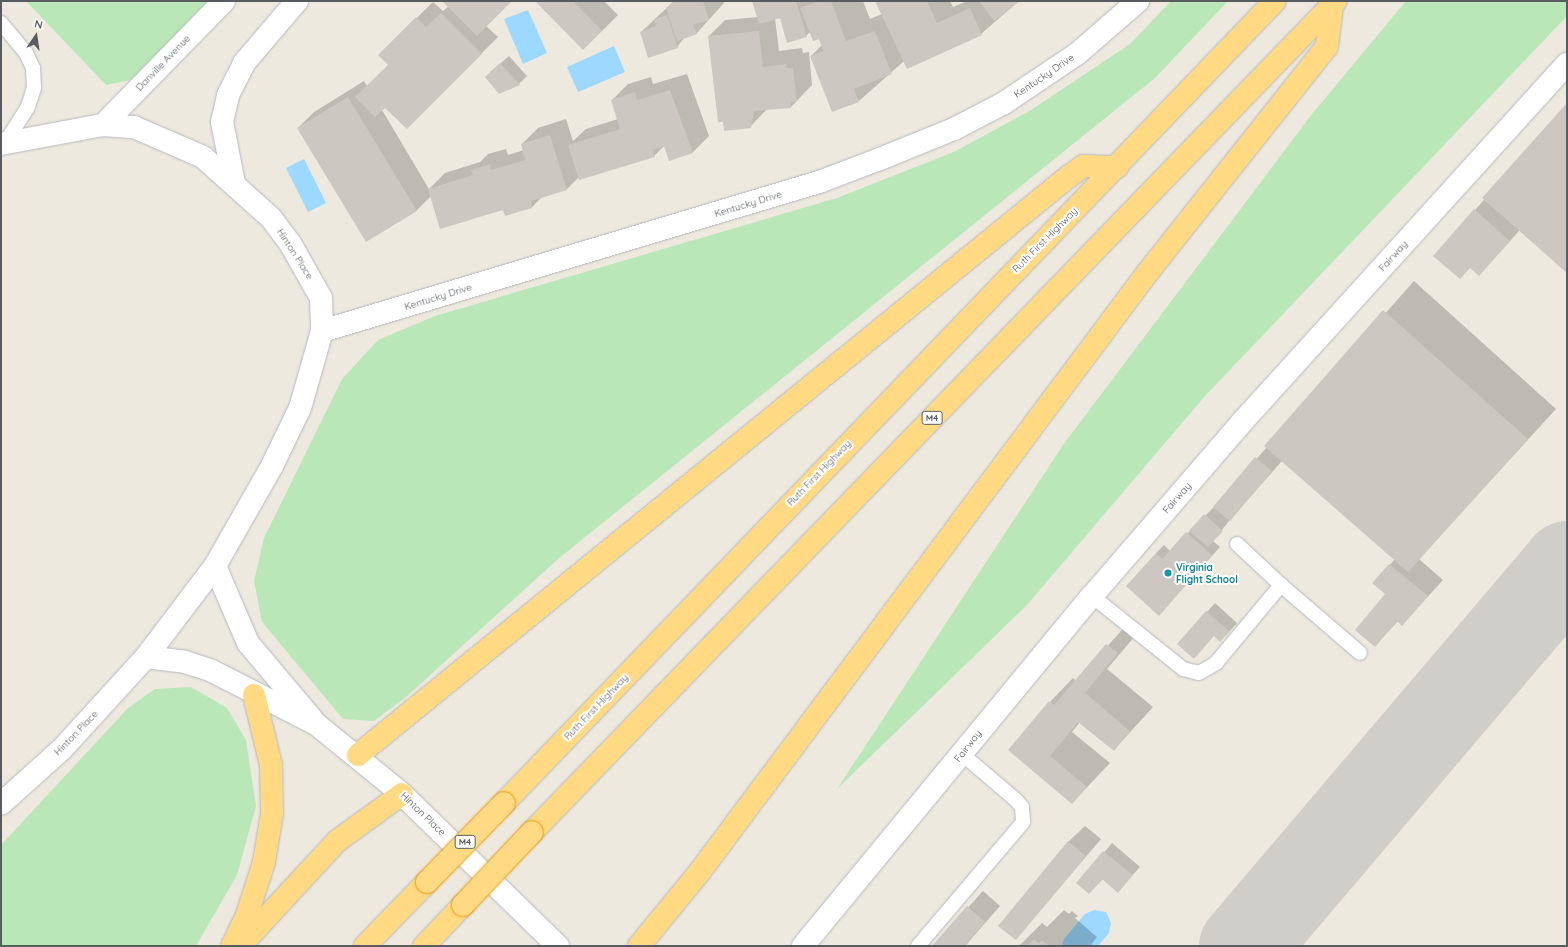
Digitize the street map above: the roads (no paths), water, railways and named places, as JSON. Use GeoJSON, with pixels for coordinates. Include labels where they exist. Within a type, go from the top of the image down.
{"type":"FeatureCollection","features":[{"type":"Feature","properties":{"kind":"highway","name":"Ruth First Highway"},"geometry":{"type":"LineString","coordinates":[[365,946],[1117,167],[1275,1]]}},
{"type":"Feature","properties":{"kind":"highway"},"geometry":{"type":"LineString","coordinates":[[639,946],[698,874],[1148,272],[1327,46],[1334,3]]}},
{"type":"Feature","properties":{"kind":"highway","name":"M4"},"geometry":{"type":"LineString","coordinates":[[424,946],[532,832],[1334,3]]}},
{"type":"Feature","properties":{"kind":"highway"},"geometry":{"type":"LineString","coordinates":[[358,755],[1068,177],[1084,166],[1117,167]]}},
{"type":"Feature","properties":{"kind":"highway"},"geometry":{"type":"LineString","coordinates":[[232,946],[247,915],[264,862],[272,814],[271,765],[254,695]]}},
{"type":"Feature","properties":{"kind":"highway"},"geometry":{"type":"LineString","coordinates":[[240,946],[337,841],[402,794]]}},
{"type":"Feature","properties":{"kind":"street","name":"Danville Avenue"},"geometry":{"type":"LineString","coordinates":[[103,125],[224,1]]}},
{"type":"Feature","properties":{"kind":"street"},"geometry":{"type":"LineString","coordinates":[[234,183],[222,122],[228,96],[244,63],[297,1]]}},
{"type":"Feature","properties":{"kind":"street","name":"Kentucky Drive"},"geometry":{"type":"LineString","coordinates":[[322,331],[819,182],[880,159],[954,129],[1004,103],[1077,54],[1138,1]]}},
{"type":"Feature","properties":{"kind":"street","name":"Fairway"},"geometry":{"type":"LineString","coordinates":[[803,946],[1092,596],[1243,421],[1567,64]]}},
{"type":"Feature","properties":{"kind":"street","name":"Hinton Place"},"geometry":{"type":"LineString","coordinates":[[1,804],[62,748],[146,657],[215,566],[272,466],[300,408],[322,331],[321,298],[308,271],[271,218],[234,183],[203,157],[169,139],[134,127],[103,125],[3,144]]}},
{"type":"Feature","properties":{"kind":"street","name":"Hinton Place"},"geometry":{"type":"LineString","coordinates":[[215,566],[248,643],[316,724]]}},
{"type":"Feature","properties":{"kind":"street","name":"Hinton Place"},"geometry":{"type":"LineString","coordinates":[[146,657],[185,662],[212,671],[254,695],[316,724],[358,755],[402,794],[558,946]]}},
{"type":"Feature","properties":{"kind":"lane"},"geometry":{"type":"LineString","coordinates":[[1,23],[26,53],[33,68],[34,88],[28,107],[3,144]]}},
{"type":"Feature","properties":{"kind":"lane"},"geometry":{"type":"LineString","coordinates":[[1237,544],[1360,653]]}},
{"type":"Feature","properties":{"kind":"lane"},"geometry":{"type":"LineString","coordinates":[[1092,596],[1183,670],[1199,673],[1216,663],[1282,585]]}},
{"type":"Feature","properties":{"kind":"lane"},"geometry":{"type":"LineString","coordinates":[[918,946],[1023,822],[1022,807],[1016,800],[962,754]]}},
{"type":"Feature","properties":{"kind":"water"},"geometry":{"type":"Polygon","coordinates":[[[528,10],[547,53],[523,64],[504,19],[528,10]]]}},
{"type":"Feature","properties":{"kind":"water"},"geometry":{"type":"Polygon","coordinates":[[[614,46],[625,72],[578,92],[567,67],[614,46]]]}},
{"type":"Feature","properties":{"kind":"water"},"geometry":{"type":"Polygon","coordinates":[[[304,159],[326,203],[308,212],[286,168],[304,159]]]}},
{"type":"Feature","properties":{"kind":"water"},"geometry":{"type":"Polygon","coordinates":[[[1094,910],[1106,912],[1111,923],[1109,933],[1098,946],[1062,946],[1064,939],[1085,914],[1094,910]]]}},
{"type":"Feature","properties":{"kind":"place","name":"Virginia Flight School"},"geometry":{"type":"Point","coordinates":[1168,573]}}]}
